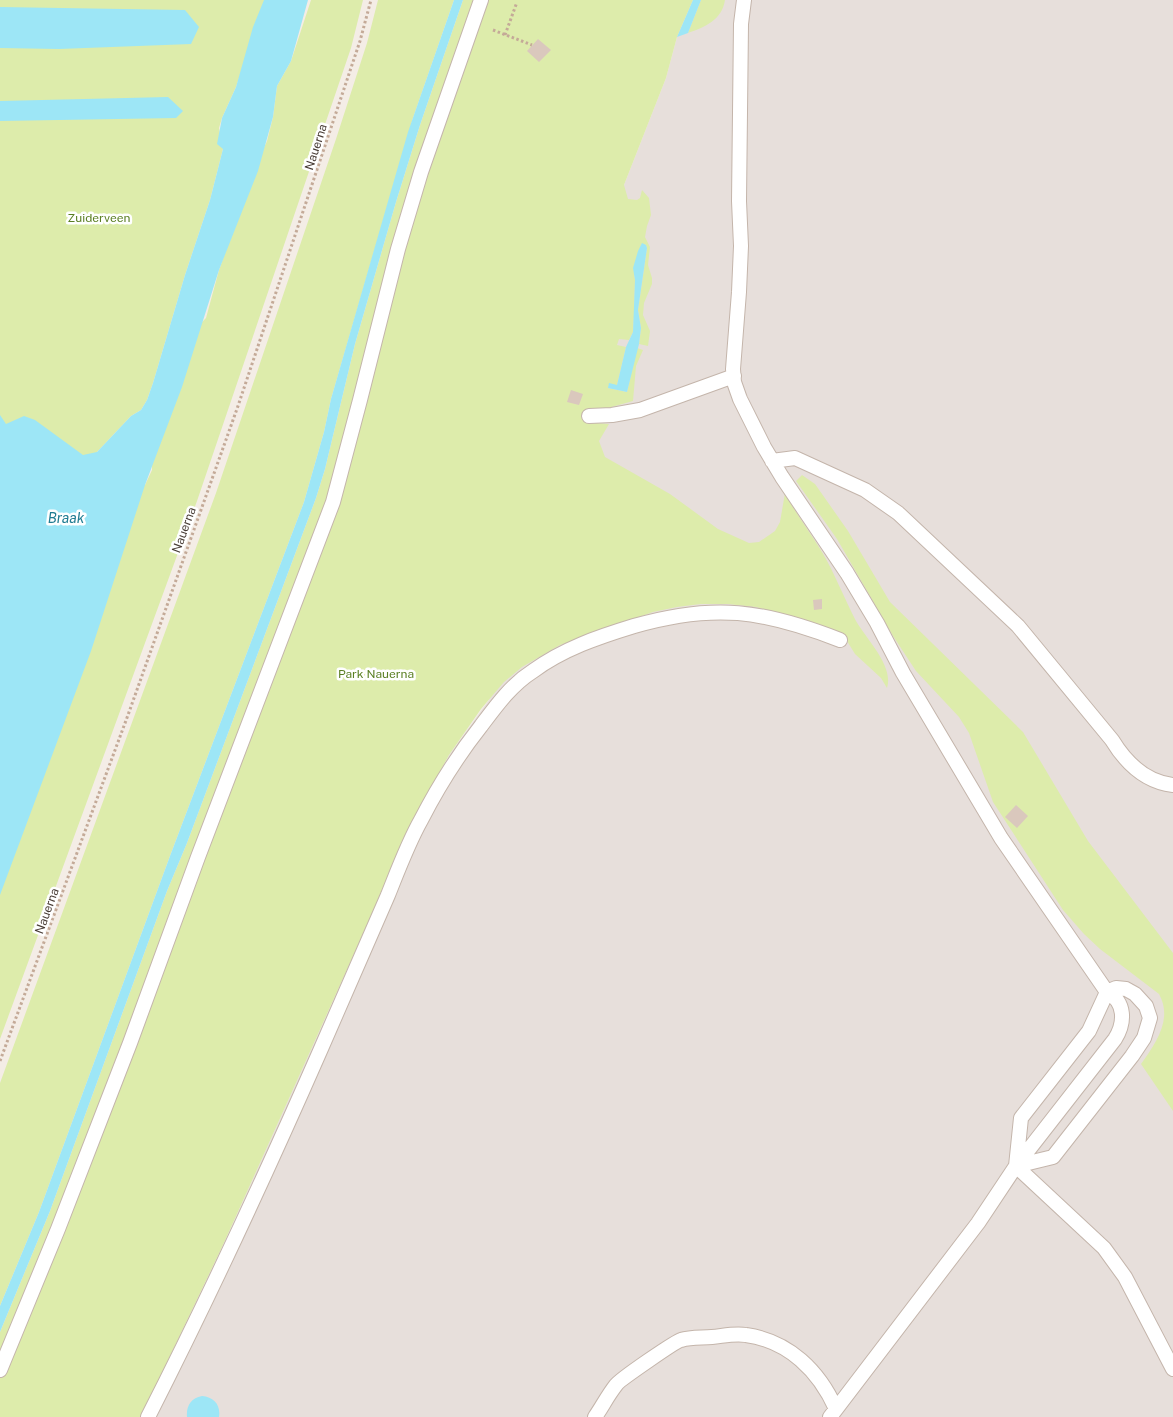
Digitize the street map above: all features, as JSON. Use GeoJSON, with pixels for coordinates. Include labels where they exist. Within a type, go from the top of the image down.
{"type":"FeatureCollection","features":[{"type":"Feature","properties":{"kind":"lane"},"geometry":{"type":"LineString","coordinates":[[0,1370],[58,1229],[130,1043],[201,848],[330,510],[398,249],[421,172],[481,0]]}},
{"type":"Feature","properties":{"kind":"lane"},"geometry":{"type":"LineString","coordinates":[[744,0],[741,24],[739,292],[733,355],[734,376],[740,400],[772,461],[847,573],[903,673],[1001,838],[1107,992],[1115,996],[1120,1005],[1122,1016],[1119,1032],[1016,1166],[978,1223],[833,1413]]}},
{"type":"Feature","properties":{"kind":"lane"},"geometry":{"type":"LineString","coordinates":[[589,416],[612,415],[640,410],[734,376]]}},
{"type":"Feature","properties":{"kind":"lane"},"geometry":{"type":"LineString","coordinates":[[772,461],[795,458],[864,490],[898,513],[1018,626],[1130,764],[1142,774],[1173,785]]}},
{"type":"Feature","properties":{"kind":"lane"},"geometry":{"type":"LineString","coordinates":[[148,1417],[204,1303],[320,1051],[419,822],[454,764],[501,699],[531,672],[572,648],[618,631],[683,614],[707,612],[753,614],[792,623],[840,640]]}},
{"type":"Feature","properties":{"kind":"lane"},"geometry":{"type":"LineString","coordinates":[[1116,988],[1126,989],[1141,999],[1149,1012],[1150,1018],[1144,1038],[1135,1052],[1053,1157],[1016,1166],[1021,1118],[1089,1031],[1107,992],[1116,988]]}},
{"type":"Feature","properties":{"kind":"lane"},"geometry":{"type":"LineString","coordinates":[[1016,1166],[1104,1248],[1125,1277],[1173,1369]]}},
{"type":"Feature","properties":{"kind":"lane"},"geometry":{"type":"LineString","coordinates":[[595,1417],[617,1384],[680,1340],[744,1334],[762,1338],[778,1345],[794,1354],[807,1365],[829,1393],[833,1413]]}},
{"type":"Feature","properties":{"kind":"path","name":"Nauerna"},"geometry":{"type":"LineString","coordinates":[[0,1060],[121,733],[238,406],[360,41],[370,0]]}},
{"type":"Feature","properties":{"kind":"path"},"geometry":{"type":"LineString","coordinates":[[505,35],[516,2]]}},
{"type":"Feature","properties":{"kind":"path"},"geometry":{"type":"LineString","coordinates":[[497,32],[532,45]]}},
{"type":"Feature","properties":{"kind":"shaded area"},"geometry":{"type":"Polygon","coordinates":[[[693,0],[1173,0],[1173,1417],[141,1417],[223,1245],[417,814],[449,755],[489,700],[624,185],[666,78],[677,37],[693,0]]]}},
{"type":"Feature","properties":{"kind":"green space","name":"Zuiderveen"},"geometry":{"type":"Polygon","coordinates":[[[0,0],[265,0],[236,87],[219,128],[223,149],[210,200],[147,400],[141,410],[131,416],[97,452],[145,485],[152,470],[152,459],[201,323],[206,318],[219,270],[257,163],[267,141],[273,117],[277,86],[291,61],[311,0],[363,0],[351,48],[197,501],[0,1039],[0,0]]]}},
{"type":"Feature","properties":{"kind":"green space"},"geometry":{"type":"Polygon","coordinates":[[[378,0],[454,0],[413,118],[331,399],[324,432],[304,502],[170,856],[39,1212],[0,1306],[0,1083],[216,493],[336,139],[367,43],[378,0]]]}},
{"type":"Feature","properties":{"kind":"green space","name":"Park Nauerna"},"geometry":{"type":"Polygon","coordinates":[[[463,0],[693,0],[677,37],[666,78],[624,185],[628,199],[637,200],[640,198],[642,190],[649,198],[651,215],[645,237],[650,247],[648,265],[652,284],[644,303],[643,315],[650,331],[648,346],[639,344],[641,328],[638,310],[647,248],[645,244],[634,273],[633,332],[629,340],[619,339],[617,345],[626,347],[617,385],[608,388],[627,392],[637,348],[643,350],[636,366],[633,401],[608,408],[587,410],[586,422],[609,424],[599,441],[605,457],[670,494],[718,529],[749,543],[759,542],[775,531],[780,522],[785,493],[827,560],[856,621],[883,662],[887,671],[887,688],[881,678],[855,654],[842,633],[818,624],[756,607],[728,604],[701,604],[653,612],[560,645],[522,667],[504,682],[481,709],[449,755],[417,814],[223,1245],[141,1417],[0,1417],[0,1332],[50,1211],[167,891],[187,843],[316,498],[325,469],[355,344],[396,202],[463,0]]]}},
{"type":"Feature","properties":{"kind":"green space"},"geometry":{"type":"Polygon","coordinates":[[[701,0],[725,0],[720,13],[712,22],[688,33],[701,0]]]}},
{"type":"Feature","properties":{"kind":"green space"},"geometry":{"type":"Polygon","coordinates":[[[802,475],[815,484],[848,531],[890,602],[1023,732],[1088,841],[1173,953],[1173,1111],[1141,1064],[1161,1030],[1164,1013],[1163,1003],[1159,994],[1100,949],[1063,910],[993,802],[969,733],[959,717],[916,671],[893,636],[837,539],[796,481],[802,475]]]}},
{"type":"Feature","properties":{"kind":"water","name":"Braak"},"geometry":{"type":"Polygon","coordinates":[[[264,0],[308,0],[291,61],[277,86],[273,117],[258,171],[219,270],[182,387],[145,485],[91,651],[0,895],[0,415],[6,424],[24,416],[35,420],[83,455],[97,452],[131,416],[141,410],[153,383],[185,275],[210,200],[223,149],[217,144],[222,118],[236,87],[253,27],[264,0]]]}},
{"type":"Feature","properties":{"kind":"water"},"geometry":{"type":"Polygon","coordinates":[[[454,0],[463,0],[396,202],[355,344],[325,469],[316,498],[187,843],[167,891],[50,1211],[0,1332],[0,1306],[39,1212],[170,856],[304,502],[324,432],[331,399],[408,132],[454,0]]]}},
{"type":"Feature","properties":{"kind":"water"},"geometry":{"type":"Polygon","coordinates":[[[693,0],[701,0],[688,33],[677,37],[693,0]]]}},
{"type":"Feature","properties":{"kind":"water"},"geometry":{"type":"Polygon","coordinates":[[[0,7],[185,10],[199,27],[191,44],[59,49],[0,48],[0,7]]]}},
{"type":"Feature","properties":{"kind":"water"},"geometry":{"type":"Polygon","coordinates":[[[168,97],[183,111],[176,118],[0,121],[0,101],[168,97]]]}},
{"type":"Feature","properties":{"kind":"water"},"geometry":{"type":"Polygon","coordinates":[[[642,243],[647,248],[638,310],[641,328],[627,392],[608,388],[609,383],[617,385],[626,347],[633,332],[635,280],[633,268],[642,243]]]}},
{"type":"Feature","properties":{"kind":"water"},"geometry":{"type":"Polygon","coordinates":[[[202,1396],[216,1402],[219,1409],[219,1417],[187,1417],[187,1409],[190,1403],[202,1396]]]}},
{"type":"Feature","properties":{"kind":"building"},"geometry":{"type":"Polygon","coordinates":[[[538,39],[551,50],[539,62],[527,51],[538,39]]]}},
{"type":"Feature","properties":{"kind":"building"},"geometry":{"type":"Polygon","coordinates":[[[571,390],[583,394],[579,405],[567,402],[571,390]]]}},
{"type":"Feature","properties":{"kind":"building"},"geometry":{"type":"Polygon","coordinates":[[[822,599],[822,609],[814,610],[813,600],[822,599]]]}},
{"type":"Feature","properties":{"kind":"building"},"geometry":{"type":"Polygon","coordinates":[[[1016,805],[1028,816],[1017,828],[1005,817],[1016,805]]]}}]}
